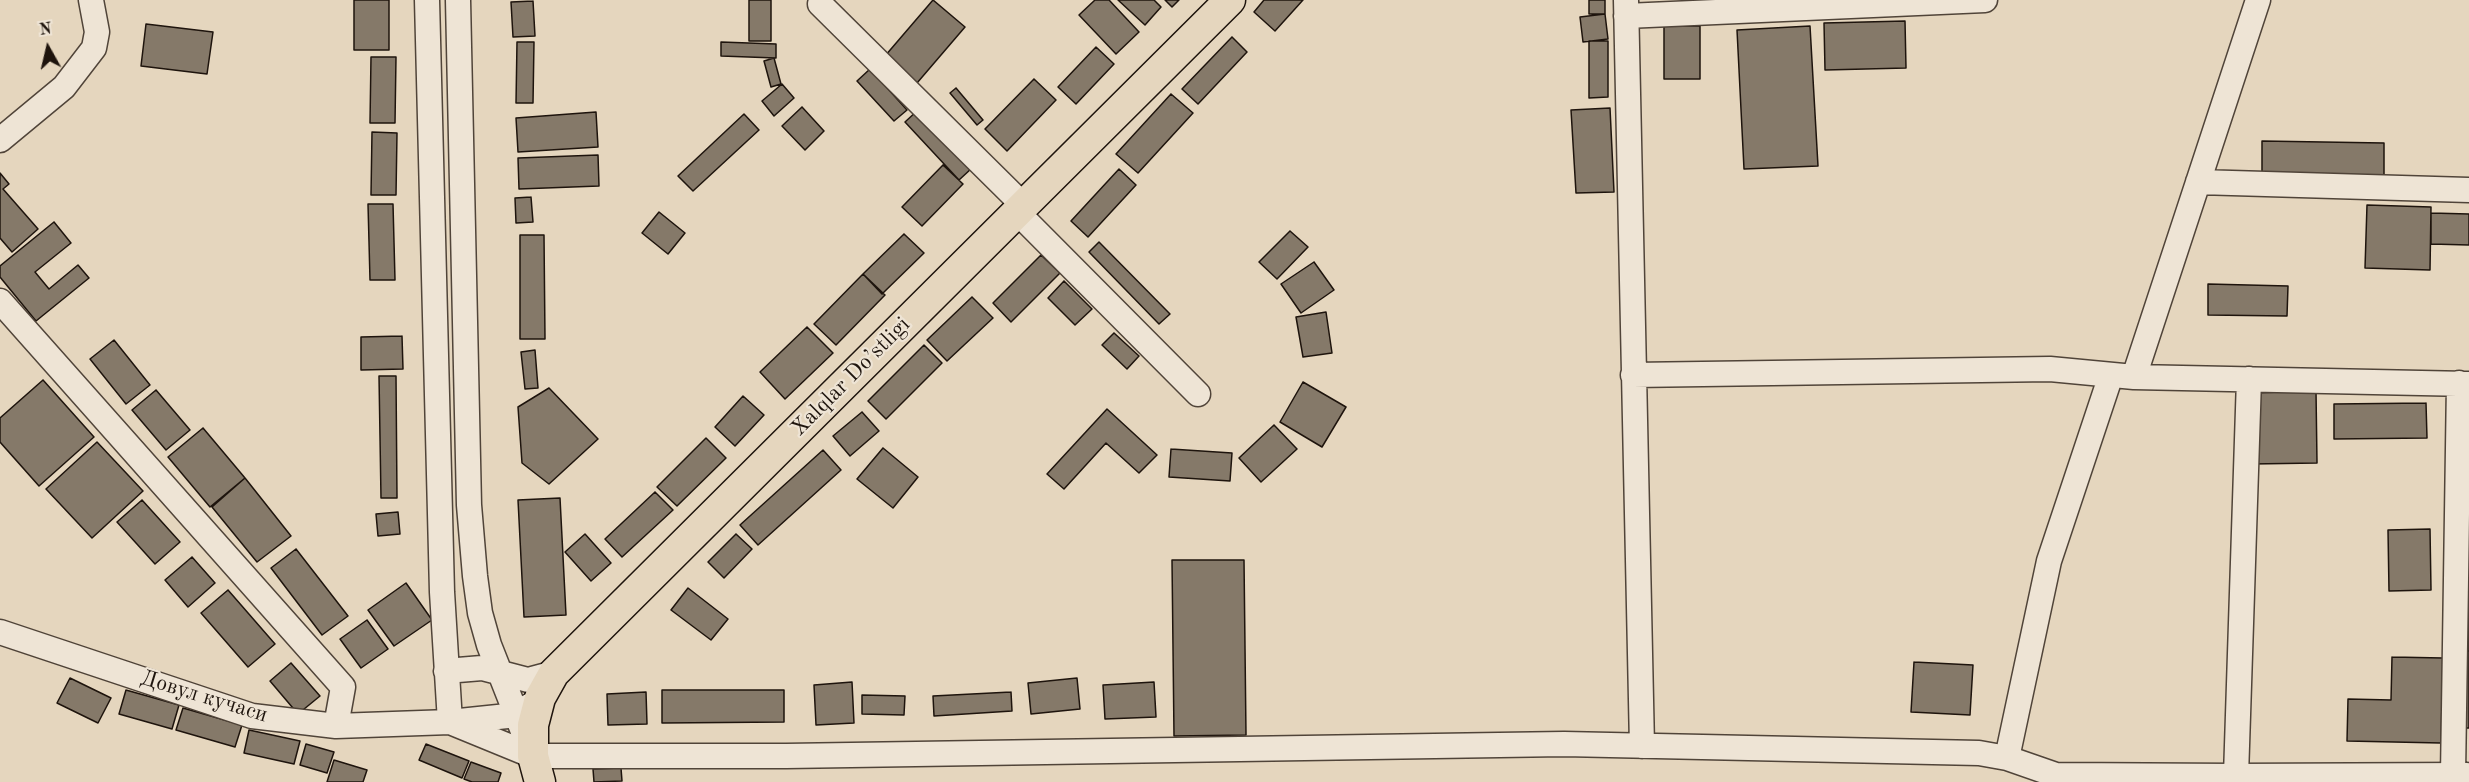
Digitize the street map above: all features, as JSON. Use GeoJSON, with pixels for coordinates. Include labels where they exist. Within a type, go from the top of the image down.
{"type":"FeatureCollection","features":[{"type":"Feature","properties":{"kind":"main road","name":"Xalqlar Do’stligi"},"geometry":{"type":"LineString","coordinates":[[537,696],[1230,0]]}},
{"type":"Feature","properties":{"kind":"main road"},"geometry":{"type":"LineString","coordinates":[[537,696],[533,725],[537,769]]}},
{"type":"Feature","properties":{"kind":"street"},"geometry":{"type":"LineString","coordinates":[[0,140],[64,87],[94,48],[97,32],[91,0]]}},
{"type":"Feature","properties":{"kind":"street"},"geometry":{"type":"LineString","coordinates":[[428,0],[446,671],[450,722],[537,769],[786,756],[1564,744],[1979,753],[2007,758],[2056,775],[2461,775],[2464,383],[2123,376],[2050,369],[1633,375]]}},
{"type":"Feature","properties":{"kind":"street"},"geometry":{"type":"LineString","coordinates":[[458,0],[469,505],[475,576],[480,613],[500,673],[537,696]]}},
{"type":"Feature","properties":{"kind":"street"},"geometry":{"type":"LineString","coordinates":[[1642,746],[1626,8],[1985,0]]}},
{"type":"Feature","properties":{"kind":"street"},"geometry":{"type":"LineString","coordinates":[[2007,758],[2049,561],[2198,182],[2258,0]]}},
{"type":"Feature","properties":{"kind":"street"},"geometry":{"type":"LineString","coordinates":[[820,4],[1198,394]]}},
{"type":"Feature","properties":{"kind":"street"},"geometry":{"type":"LineString","coordinates":[[2198,182],[2469,190]]}},
{"type":"Feature","properties":{"kind":"street"},"geometry":{"type":"LineString","coordinates":[[0,302],[343,687],[336,726]]}},
{"type":"Feature","properties":{"kind":"street"},"geometry":{"type":"LineString","coordinates":[[2236,776],[2248,379]]}},
{"type":"Feature","properties":{"kind":"street","name":"Довул кучаси"},"geometry":{"type":"LineString","coordinates":[[0,632],[252,717],[336,726],[450,722],[537,696]]}},
{"type":"Feature","properties":{"kind":"street"},"geometry":{"type":"LineString","coordinates":[[446,671],[482,668],[528,680],[537,696]]}},
{"type":"Feature","properties":{"kind":"building"},"geometry":{"type":"Polygon","coordinates":[[[354,0],[389,0],[389,50],[354,50],[354,0]]]}},
{"type":"Feature","properties":{"kind":"building"},"geometry":{"type":"Polygon","coordinates":[[[749,0],[771,0],[771,41],[749,41],[749,0]]]}},
{"type":"Feature","properties":{"kind":"building"},"geometry":{"type":"Polygon","coordinates":[[[933,0],[965,27],[917,83],[885,56],[933,0]]]}},
{"type":"Feature","properties":{"kind":"building"},"geometry":{"type":"Polygon","coordinates":[[[1095,0],[1109,0],[1139,32],[1116,54],[1079,15],[1095,0]]]}},
{"type":"Feature","properties":{"kind":"building"},"geometry":{"type":"Polygon","coordinates":[[[1118,0],[1154,0],[1161,7],[1145,25],[1118,0]]]}},
{"type":"Feature","properties":{"kind":"building"},"geometry":{"type":"Polygon","coordinates":[[[1165,0],[1179,0],[1172,7],[1165,0]]]}},
{"type":"Feature","properties":{"kind":"building"},"geometry":{"type":"Polygon","coordinates":[[[1264,0],[1303,0],[1275,31],[1254,12],[1264,0]]]}},
{"type":"Feature","properties":{"kind":"building"},"geometry":{"type":"Polygon","coordinates":[[[1589,0],[1605,0],[1605,14],[1589,14],[1589,0]]]}},
{"type":"Feature","properties":{"kind":"building"},"geometry":{"type":"Polygon","coordinates":[[[533,1],[535,36],[513,37],[511,2],[533,1]]]}},
{"type":"Feature","properties":{"kind":"building"},"geometry":{"type":"Polygon","coordinates":[[[1605,14],[1608,39],[1583,42],[1580,17],[1605,14]]]}},
{"type":"Feature","properties":{"kind":"building"},"geometry":{"type":"Polygon","coordinates":[[[1905,21],[1906,68],[1825,70],[1824,23],[1905,21]]]}},
{"type":"Feature","properties":{"kind":"building"},"geometry":{"type":"Polygon","coordinates":[[[146,24],[213,32],[207,74],[141,66],[146,24]]]}},
{"type":"Feature","properties":{"kind":"building"},"geometry":{"type":"Polygon","coordinates":[[[1664,26],[1700,26],[1700,79],[1664,79],[1664,26]]]}},
{"type":"Feature","properties":{"kind":"building"},"geometry":{"type":"Polygon","coordinates":[[[1810,26],[1818,166],[1744,169],[1737,30],[1810,26]]]}},
{"type":"Feature","properties":{"kind":"building"},"geometry":{"type":"Polygon","coordinates":[[[1232,37],[1247,52],[1198,104],[1182,89],[1232,37]]]}},
{"type":"Feature","properties":{"kind":"building"},"geometry":{"type":"Polygon","coordinates":[[[1589,41],[1608,41],[1608,97],[1589,98],[1589,41]]]}},
{"type":"Feature","properties":{"kind":"building"},"geometry":{"type":"Polygon","coordinates":[[[517,42],[534,42],[533,103],[516,103],[517,42]]]}},
{"type":"Feature","properties":{"kind":"building"},"geometry":{"type":"Polygon","coordinates":[[[721,42],[776,44],[776,58],[721,56],[721,42]]]}},
{"type":"Feature","properties":{"kind":"building"},"geometry":{"type":"Polygon","coordinates":[[[1096,47],[1114,64],[1076,104],[1058,87],[1096,47]]]}},
{"type":"Feature","properties":{"kind":"building"},"geometry":{"type":"Polygon","coordinates":[[[371,57],[396,57],[395,123],[370,123],[371,57]]]}},
{"type":"Feature","properties":{"kind":"building"},"geometry":{"type":"Polygon","coordinates":[[[774,58],[781,84],[771,87],[764,61],[774,58]]]}},
{"type":"Feature","properties":{"kind":"building"},"geometry":{"type":"Polygon","coordinates":[[[870,69],[907,110],[894,121],[857,81],[870,69]]]}},
{"type":"Feature","properties":{"kind":"building"},"geometry":{"type":"Polygon","coordinates":[[[1034,79],[1056,100],[1007,151],[985,129],[1034,79]]]}},
{"type":"Feature","properties":{"kind":"building"},"geometry":{"type":"Polygon","coordinates":[[[782,84],[794,98],[774,116],[762,101],[782,84]]]}},
{"type":"Feature","properties":{"kind":"building"},"geometry":{"type":"Polygon","coordinates":[[[956,88],[983,120],[977,125],[950,93],[956,88]]]}},
{"type":"Feature","properties":{"kind":"building"},"geometry":{"type":"Polygon","coordinates":[[[1171,94],[1193,113],[1138,173],[1116,154],[1171,94]]]}},
{"type":"Feature","properties":{"kind":"building"},"geometry":{"type":"Polygon","coordinates":[[[802,107],[824,131],[805,150],[782,126],[802,107]]]}},
{"type":"Feature","properties":{"kind":"building"},"geometry":{"type":"Polygon","coordinates":[[[1610,108],[1614,192],[1576,193],[1571,110],[1610,108]]]}},
{"type":"Feature","properties":{"kind":"building"},"geometry":{"type":"Polygon","coordinates":[[[918,110],[972,168],[959,180],[905,122],[918,110]]]}},
{"type":"Feature","properties":{"kind":"building"},"geometry":{"type":"Polygon","coordinates":[[[596,112],[598,147],[518,152],[516,118],[596,112]]]}},
{"type":"Feature","properties":{"kind":"building"},"geometry":{"type":"Polygon","coordinates":[[[744,114],[759,130],[693,191],[678,176],[744,114]]]}},
{"type":"Feature","properties":{"kind":"building"},"geometry":{"type":"Polygon","coordinates":[[[372,132],[397,133],[396,195],[371,195],[372,132]]]}},
{"type":"Feature","properties":{"kind":"building"},"geometry":{"type":"Polygon","coordinates":[[[2262,141],[2384,143],[2384,176],[2262,174],[2262,141]]]}},
{"type":"Feature","properties":{"kind":"building"},"geometry":{"type":"Polygon","coordinates":[[[598,155],[599,186],[519,189],[518,158],[598,155]]]}},
{"type":"Feature","properties":{"kind":"building"},"geometry":{"type":"Polygon","coordinates":[[[943,165],[963,184],[922,226],[902,207],[943,165]]]}},
{"type":"Feature","properties":{"kind":"building"},"geometry":{"type":"Polygon","coordinates":[[[1119,169],[1136,185],[1088,237],[1071,221],[1119,169]]]}},
{"type":"Feature","properties":{"kind":"building"},"geometry":{"type":"Polygon","coordinates":[[[0,173],[9,184],[3,189],[38,229],[12,252],[0,238],[0,173]]]}},
{"type":"Feature","properties":{"kind":"building"},"geometry":{"type":"Polygon","coordinates":[[[531,197],[533,222],[516,223],[515,198],[531,197]]]}},
{"type":"Feature","properties":{"kind":"building"},"geometry":{"type":"Polygon","coordinates":[[[368,204],[393,204],[395,280],[370,280],[368,204]]]}},
{"type":"Feature","properties":{"kind":"building"},"geometry":{"type":"Polygon","coordinates":[[[2367,205],[2431,207],[2430,270],[2365,268],[2367,205]]]}},
{"type":"Feature","properties":{"kind":"building"},"geometry":{"type":"Polygon","coordinates":[[[659,212],[685,233],[668,254],[642,233],[659,212]]]}},
{"type":"Feature","properties":{"kind":"building"},"geometry":{"type":"Polygon","coordinates":[[[2431,213],[2469,214],[2469,245],[2431,244],[2431,213]]]}},
{"type":"Feature","properties":{"kind":"building"},"geometry":{"type":"Polygon","coordinates":[[[54,222],[71,243],[35,272],[49,289],[78,265],[89,278],[36,321],[0,277],[0,266],[54,222]]]}},
{"type":"Feature","properties":{"kind":"building"},"geometry":{"type":"Polygon","coordinates":[[[1290,231],[1308,247],[1277,279],[1259,262],[1290,231]]]}},
{"type":"Feature","properties":{"kind":"building"},"geometry":{"type":"Polygon","coordinates":[[[904,234],[924,253],[882,294],[863,274],[904,234]]]}},
{"type":"Feature","properties":{"kind":"building"},"geometry":{"type":"Polygon","coordinates":[[[520,235],[544,235],[545,339],[520,339],[520,235]]]}},
{"type":"Feature","properties":{"kind":"building"},"geometry":{"type":"Polygon","coordinates":[[[1099,242],[1170,314],[1159,324],[1089,252],[1099,242]]]}},
{"type":"Feature","properties":{"kind":"building"},"geometry":{"type":"Polygon","coordinates":[[[1041,255],[1060,273],[1011,322],[993,303],[1041,255]]]}},
{"type":"Feature","properties":{"kind":"building"},"geometry":{"type":"Polygon","coordinates":[[[1314,262],[1334,290],[1301,313],[1281,284],[1314,262]]]}},
{"type":"Feature","properties":{"kind":"building"},"geometry":{"type":"Polygon","coordinates":[[[863,274],[885,295],[836,345],[814,324],[863,274]]]}},
{"type":"Feature","properties":{"kind":"building"},"geometry":{"type":"Polygon","coordinates":[[[1064,281],[1092,309],[1075,325],[1048,298],[1064,281]]]}},
{"type":"Feature","properties":{"kind":"building"},"geometry":{"type":"Polygon","coordinates":[[[2208,284],[2288,286],[2287,316],[2208,315],[2208,284]]]}},
{"type":"Feature","properties":{"kind":"building"},"geometry":{"type":"Polygon","coordinates":[[[972,297],[993,318],[947,361],[927,340],[972,297]]]}},
{"type":"Feature","properties":{"kind":"building"},"geometry":{"type":"Polygon","coordinates":[[[1326,312],[1332,353],[1303,357],[1296,317],[1326,312]]]}},
{"type":"Feature","properties":{"kind":"building"},"geometry":{"type":"Polygon","coordinates":[[[807,327],[833,353],[785,399],[760,372],[807,327]]]}},
{"type":"Feature","properties":{"kind":"building"},"geometry":{"type":"Polygon","coordinates":[[[1114,333],[1139,356],[1127,369],[1102,345],[1114,333]]]}},
{"type":"Feature","properties":{"kind":"building"},"geometry":{"type":"Polygon","coordinates":[[[402,336],[403,369],[361,370],[361,337],[402,336]]]}},
{"type":"Feature","properties":{"kind":"building"},"geometry":{"type":"Polygon","coordinates":[[[114,340],[150,385],[126,404],[90,359],[114,340]]]}},
{"type":"Feature","properties":{"kind":"building"},"geometry":{"type":"Polygon","coordinates":[[[924,345],[942,363],[886,419],[868,401],[924,345]]]}},
{"type":"Feature","properties":{"kind":"building"},"geometry":{"type":"Polygon","coordinates":[[[535,350],[538,388],[525,389],[521,352],[535,350]]]}},
{"type":"Feature","properties":{"kind":"building"},"geometry":{"type":"Polygon","coordinates":[[[379,376],[396,376],[397,498],[381,498],[379,376]]]}},
{"type":"Feature","properties":{"kind":"building"},"geometry":{"type":"Polygon","coordinates":[[[43,380],[94,437],[39,486],[0,442],[0,418],[43,380]]]}},
{"type":"Feature","properties":{"kind":"building"},"geometry":{"type":"Polygon","coordinates":[[[1303,382],[1346,407],[1322,447],[1280,422],[1303,382]]]}},
{"type":"Feature","properties":{"kind":"building"},"geometry":{"type":"Polygon","coordinates":[[[549,388],[598,439],[549,484],[522,463],[518,407],[549,388]]]}},
{"type":"Feature","properties":{"kind":"building"},"geometry":{"type":"Polygon","coordinates":[[[156,390],[190,430],[166,450],[132,410],[156,390]]]}},
{"type":"Feature","properties":{"kind":"building"},"geometry":{"type":"Polygon","coordinates":[[[2316,391],[2317,463],[2251,464],[2250,393],[2316,391]]]}},
{"type":"Feature","properties":{"kind":"building"},"geometry":{"type":"Polygon","coordinates":[[[743,396],[764,415],[735,446],[715,427],[743,396]]]}},
{"type":"Feature","properties":{"kind":"building"},"geometry":{"type":"Polygon","coordinates":[[[2426,403],[2427,438],[2334,439],[2334,404],[2426,403]]]}},
{"type":"Feature","properties":{"kind":"building"},"geometry":{"type":"Polygon","coordinates":[[[1107,409],[1157,455],[1139,473],[1106,443],[1064,489],[1047,474],[1107,409]]]}},
{"type":"Feature","properties":{"kind":"building"},"geometry":{"type":"Polygon","coordinates":[[[862,412],[879,431],[850,456],[833,436],[862,412]]]}},
{"type":"Feature","properties":{"kind":"building"},"geometry":{"type":"Polygon","coordinates":[[[1274,425],[1297,449],[1261,482],[1239,458],[1274,425]]]}},
{"type":"Feature","properties":{"kind":"building"},"geometry":{"type":"Polygon","coordinates":[[[203,428],[245,478],[210,507],[168,457],[203,428]]]}},
{"type":"Feature","properties":{"kind":"building"},"geometry":{"type":"Polygon","coordinates":[[[706,438],[726,458],[677,506],[657,487],[706,438]]]}},
{"type":"Feature","properties":{"kind":"building"},"geometry":{"type":"Polygon","coordinates":[[[97,442],[143,491],[92,538],[46,489],[97,442]]]}},
{"type":"Feature","properties":{"kind":"building"},"geometry":{"type":"Polygon","coordinates":[[[883,448],[918,477],[893,508],[857,479],[883,448]]]}},
{"type":"Feature","properties":{"kind":"building"},"geometry":{"type":"Polygon","coordinates":[[[1171,449],[1232,453],[1230,481],[1169,477],[1171,449]]]}},
{"type":"Feature","properties":{"kind":"building"},"geometry":{"type":"Polygon","coordinates":[[[823,450],[841,470],[758,545],[740,525],[823,450]]]}},
{"type":"Feature","properties":{"kind":"building"},"geometry":{"type":"Polygon","coordinates":[[[245,478],[291,536],[257,562],[212,507],[245,478]]]}},
{"type":"Feature","properties":{"kind":"building"},"geometry":{"type":"Polygon","coordinates":[[[655,492],[673,510],[622,557],[605,539],[655,492]]]}},
{"type":"Feature","properties":{"kind":"building"},"geometry":{"type":"Polygon","coordinates":[[[560,498],[566,615],[524,617],[518,500],[560,498]]]}},
{"type":"Feature","properties":{"kind":"building"},"geometry":{"type":"Polygon","coordinates":[[[142,500],[180,542],[155,564],[117,522],[142,500]]]}},
{"type":"Feature","properties":{"kind":"building"},"geometry":{"type":"Polygon","coordinates":[[[398,512],[400,534],[378,536],[376,514],[398,512]]]}},
{"type":"Feature","properties":{"kind":"building"},"geometry":{"type":"Polygon","coordinates":[[[2430,529],[2431,590],[2389,591],[2388,530],[2430,529]]]}},
{"type":"Feature","properties":{"kind":"building"},"geometry":{"type":"Polygon","coordinates":[[[585,534],[611,563],[591,581],[565,552],[585,534]]]}},
{"type":"Feature","properties":{"kind":"building"},"geometry":{"type":"Polygon","coordinates":[[[736,534],[752,549],[724,578],[708,562],[736,534]]]}},
{"type":"Feature","properties":{"kind":"building"},"geometry":{"type":"Polygon","coordinates":[[[296,549],[348,616],[322,635],[271,568],[296,549]]]}},
{"type":"Feature","properties":{"kind":"building"},"geometry":{"type":"Polygon","coordinates":[[[192,557],[215,583],[188,607],[165,580],[192,557]]]}},
{"type":"Feature","properties":{"kind":"building"},"geometry":{"type":"Polygon","coordinates":[[[1172,560],[1244,560],[1246,735],[1174,736],[1172,560]]]}},
{"type":"Feature","properties":{"kind":"building"},"geometry":{"type":"Polygon","coordinates":[[[406,583],[432,620],[394,646],[368,610],[406,583]]]}},
{"type":"Feature","properties":{"kind":"building"},"geometry":{"type":"Polygon","coordinates":[[[688,588],[728,619],[711,640],[671,610],[688,588]]]}},
{"type":"Feature","properties":{"kind":"building"},"geometry":{"type":"Polygon","coordinates":[[[228,590],[275,644],[248,667],[201,613],[228,590]]]}},
{"type":"Feature","properties":{"kind":"building"},"geometry":{"type":"Polygon","coordinates":[[[2460,591],[2469,591],[2469,651],[2461,651],[2460,591]]]}},
{"type":"Feature","properties":{"kind":"building"},"geometry":{"type":"Polygon","coordinates":[[[367,620],[388,649],[361,668],[340,639],[367,620]]]}},
{"type":"Feature","properties":{"kind":"building"},"geometry":{"type":"Polygon","coordinates":[[[2458,651],[2469,651],[2469,728],[2456,728],[2458,651]]]}},
{"type":"Feature","properties":{"kind":"building"},"geometry":{"type":"Polygon","coordinates":[[[2392,657],[2443,658],[2441,743],[2347,741],[2348,699],[2391,700],[2392,657]]]}},
{"type":"Feature","properties":{"kind":"building"},"geometry":{"type":"Polygon","coordinates":[[[1914,662],[1973,665],[1970,715],[1911,712],[1914,662]]]}},
{"type":"Feature","properties":{"kind":"building"},"geometry":{"type":"Polygon","coordinates":[[[291,663],[320,696],[298,714],[270,681],[291,663]]]}},
{"type":"Feature","properties":{"kind":"building"},"geometry":{"type":"Polygon","coordinates":[[[70,678],[111,698],[98,723],[57,703],[70,678]]]}},
{"type":"Feature","properties":{"kind":"building"},"geometry":{"type":"Polygon","coordinates":[[[1077,678],[1080,709],[1031,714],[1028,683],[1077,678]]]}},
{"type":"Feature","properties":{"kind":"building"},"geometry":{"type":"Polygon","coordinates":[[[852,682],[854,723],[816,725],[814,685],[852,682]]]}},
{"type":"Feature","properties":{"kind":"building"},"geometry":{"type":"Polygon","coordinates":[[[1154,682],[1156,717],[1105,719],[1103,685],[1154,682]]]}},
{"type":"Feature","properties":{"kind":"building"},"geometry":{"type":"Polygon","coordinates":[[[126,690],[179,705],[172,729],[119,714],[126,690]]]}},
{"type":"Feature","properties":{"kind":"building"},"geometry":{"type":"Polygon","coordinates":[[[662,690],[784,690],[784,722],[662,723],[662,690]]]}},
{"type":"Feature","properties":{"kind":"building"},"geometry":{"type":"Polygon","coordinates":[[[646,692],[647,724],[608,725],[607,694],[646,692]]]}},
{"type":"Feature","properties":{"kind":"building"},"geometry":{"type":"Polygon","coordinates":[[[1011,692],[1012,711],[934,716],[933,696],[1011,692]]]}},
{"type":"Feature","properties":{"kind":"building"},"geometry":{"type":"Polygon","coordinates":[[[862,695],[905,696],[904,715],[862,714],[862,695]]]}},
{"type":"Feature","properties":{"kind":"building"},"geometry":{"type":"Polygon","coordinates":[[[183,708],[242,725],[235,747],[176,730],[183,708]]]}},
{"type":"Feature","properties":{"kind":"building"},"geometry":{"type":"Polygon","coordinates":[[[249,730],[300,741],[294,764],[244,753],[249,730]]]}},
{"type":"Feature","properties":{"kind":"building"},"geometry":{"type":"Polygon","coordinates":[[[306,744],[334,752],[327,773],[300,765],[306,744]]]}},
{"type":"Feature","properties":{"kind":"building"},"geometry":{"type":"Polygon","coordinates":[[[426,744],[469,761],[462,778],[419,760],[426,744]]]}},
{"type":"Feature","properties":{"kind":"building"},"geometry":{"type":"Polygon","coordinates":[[[334,760],[367,770],[363,782],[327,782],[334,760]]]}},
{"type":"Feature","properties":{"kind":"building"},"geometry":{"type":"Polygon","coordinates":[[[471,762],[501,773],[498,782],[472,782],[464,779],[471,762]]]}},
{"type":"Feature","properties":{"kind":"building"},"geometry":{"type":"Polygon","coordinates":[[[621,768],[622,781],[594,782],[593,769],[621,768]]]}}]}
